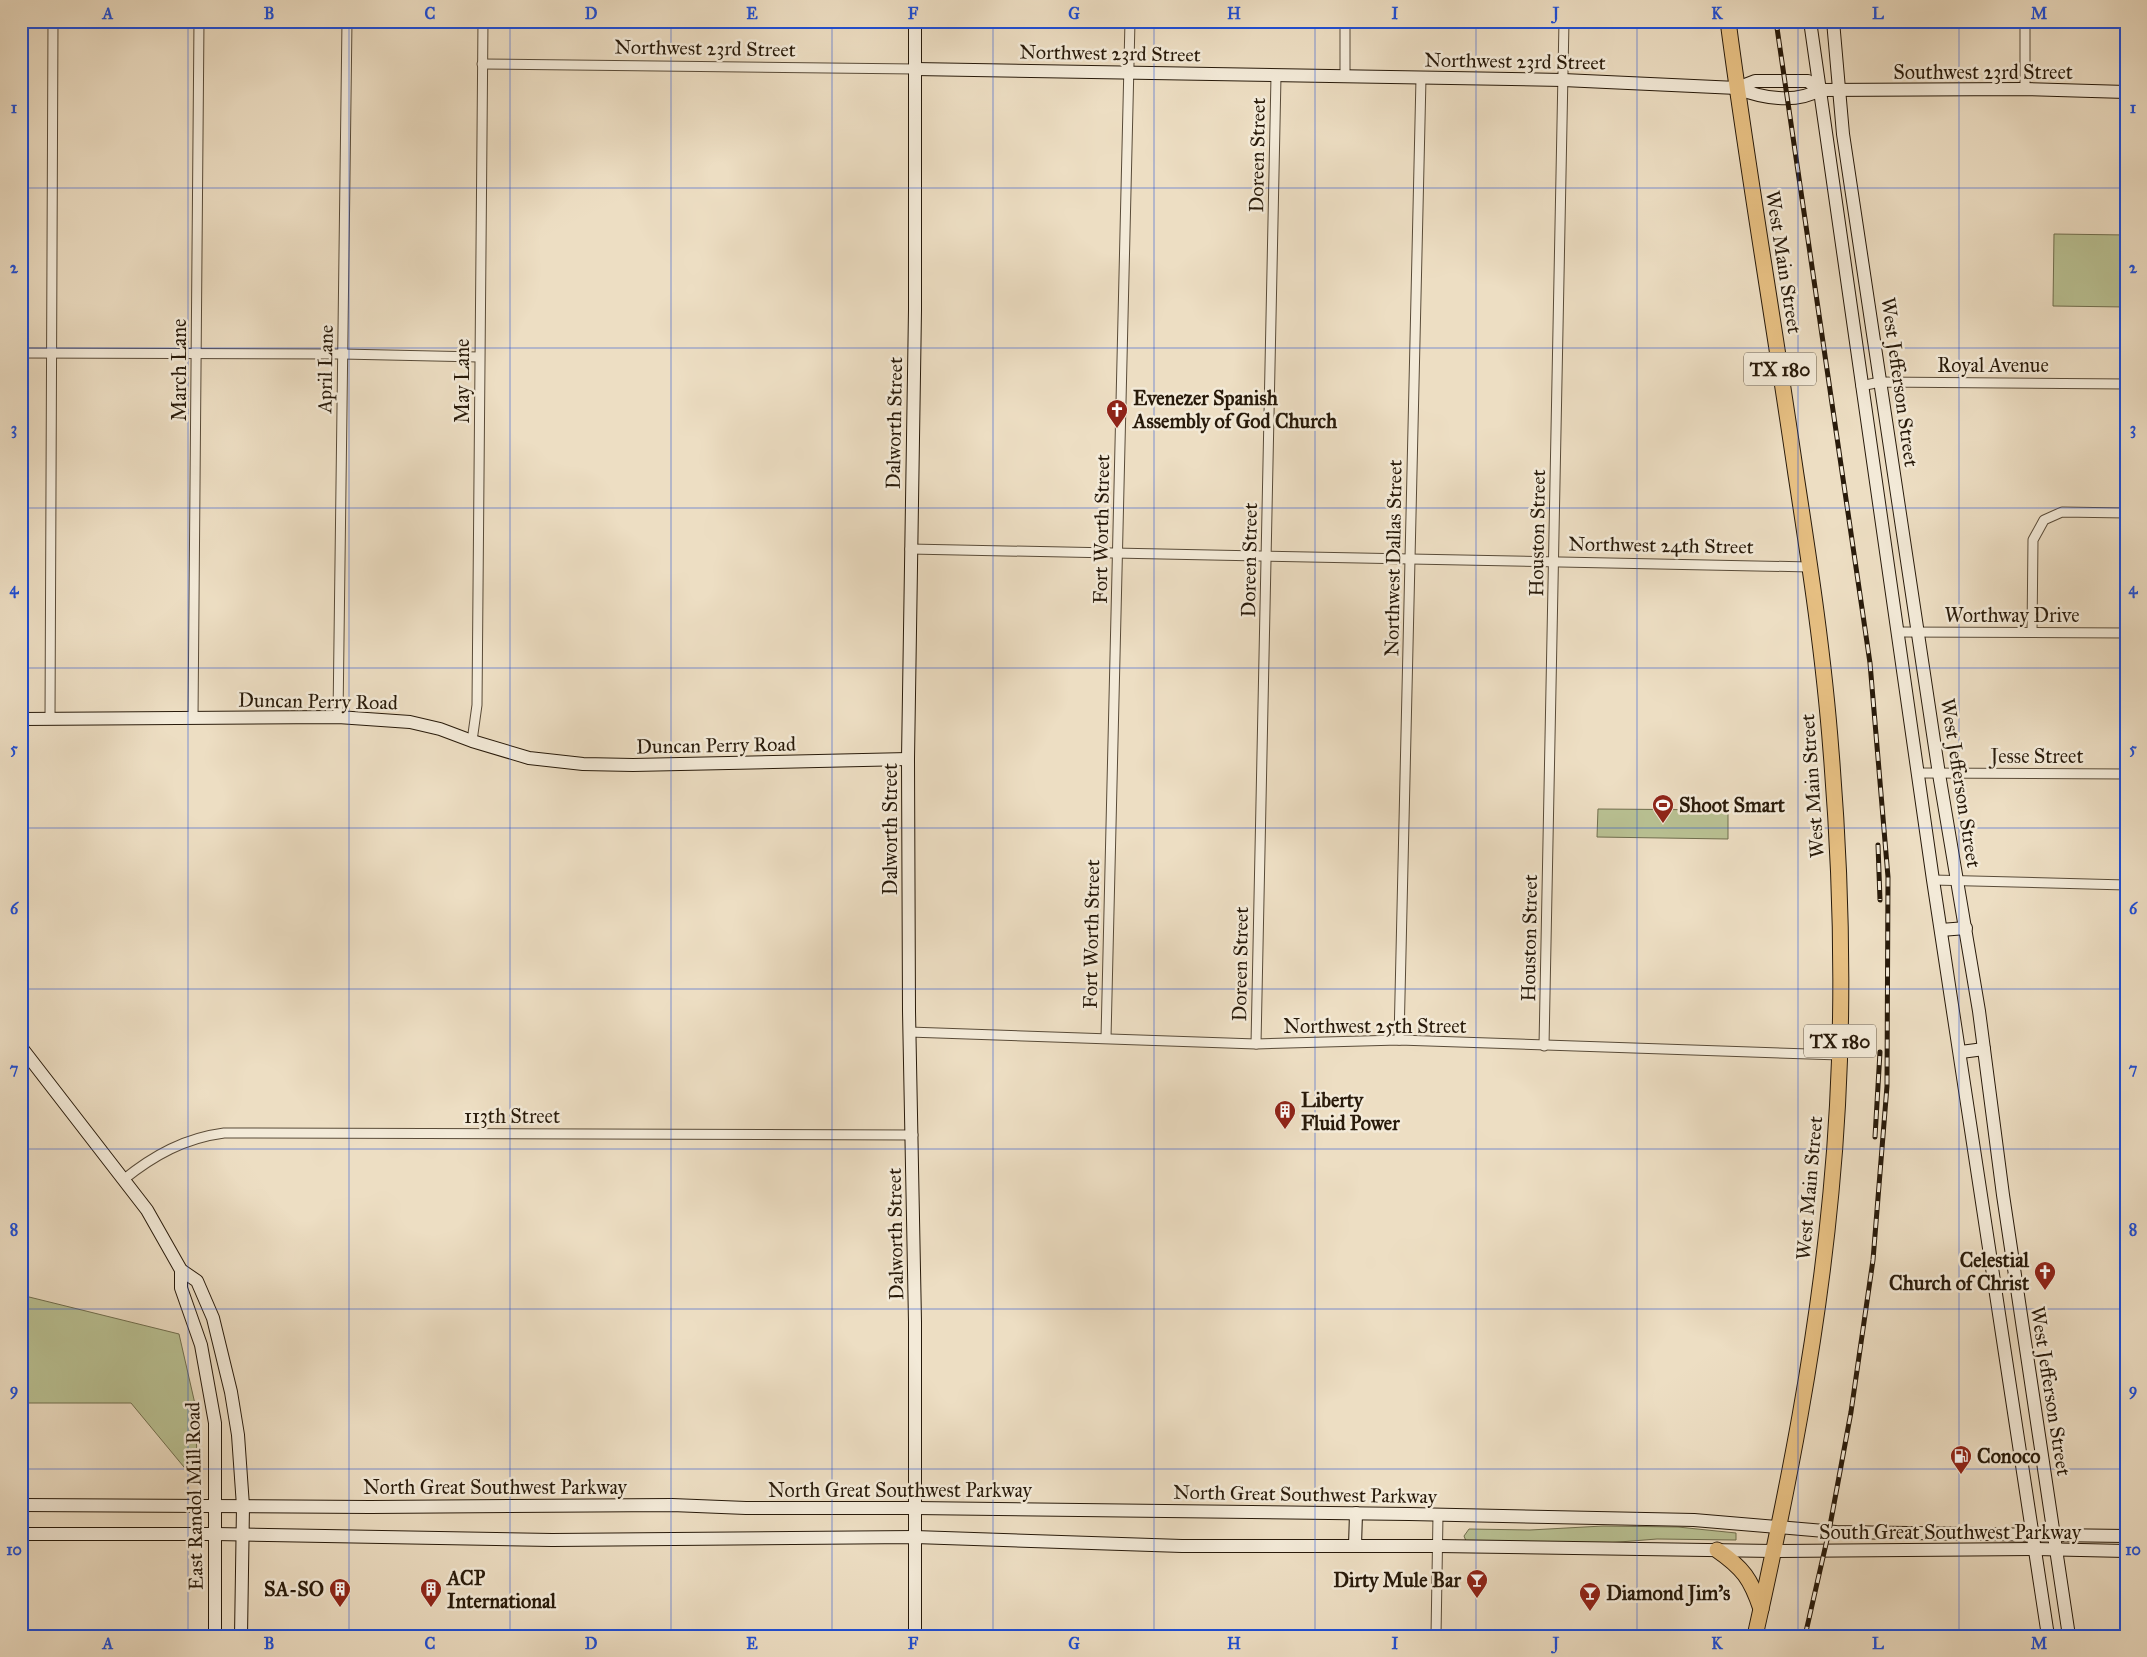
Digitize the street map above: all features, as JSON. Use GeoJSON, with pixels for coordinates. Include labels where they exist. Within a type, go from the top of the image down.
{"type":"FeatureCollection","features":[{"type":"Feature","properties":{"kind":"main road","name":"Dalworth Street"},"geometry":{"type":"LineString","coordinates":[[915,21],[915,310],[908,759],[910,1032],[913,1135],[915,1636]]}},
{"type":"Feature","properties":{"kind":"main road","name":"West Main Street"},"geometry":{"type":"LineString","coordinates":[[1728,21],[1810,567],[1832,752],[1840,979],[1840,1055],[1832,1191],[1816,1322],[1774,1551]]}},
{"type":"Feature","properties":{"kind":"main road","name":"West Jefferson Street"},"geometry":{"type":"LineString","coordinates":[[1810,21],[1933,880],[1961,1052],[2048,1636]]}},
{"type":"Feature","properties":{"kind":"main road","name":"West Jefferson Street"},"geometry":{"type":"LineString","coordinates":[[1833,21],[1844,134],[1880,382],[1940,774],[1966,928],[2011,1249],[2070,1636]]}},
{"type":"Feature","properties":{"kind":"main road","name":"Northwest 23rd Street"},"geometry":{"type":"LineString","coordinates":[[915,69],[1563,80],[1737,88],[1757,96],[1806,97],[1819,90],[1840,91]]}},
{"type":"Feature","properties":{"kind":"main road","name":"Southwest 23rd Street"},"geometry":{"type":"LineString","coordinates":[[1840,91],[2025,89],[2126,92]]}},
{"type":"Feature","properties":{"kind":"main road"},"geometry":{"type":"LineString","coordinates":[[1841,245],[1861,241]]}},
{"type":"Feature","properties":{"kind":"main road","name":"Duncan Perry Road"},"geometry":{"type":"LineString","coordinates":[[21,719],[338,717],[410,722],[440,729],[529,758],[583,764],[633,765],[908,759]]}},
{"type":"Feature","properties":{"kind":"main road"},"geometry":{"type":"LineString","coordinates":[[1941,930],[1966,928]]}},
{"type":"Feature","properties":{"kind":"main road","name":"East Randol Mill Road"},"geometry":{"type":"LineString","coordinates":[[21,1048],[148,1210],[181,1270],[181,1288],[192,1314],[201,1345],[215,1423],[215,1636]]}},
{"type":"Feature","properties":{"kind":"main road"},"geometry":{"type":"LineString","coordinates":[[1961,1052],[1984,1049]]}},
{"type":"Feature","properties":{"kind":"main road"},"geometry":{"type":"LineString","coordinates":[[1990,1253],[2011,1249]]}},
{"type":"Feature","properties":{"kind":"main road","name":"East Randol Mill Road"},"geometry":{"type":"LineString","coordinates":[[181,1270],[197,1280],[213,1318],[223,1352],[238,1435],[243,1506],[241,1636]]}},
{"type":"Feature","properties":{"kind":"main road"},"geometry":{"type":"LineString","coordinates":[[2013,1403],[2034,1400]]}},
{"type":"Feature","properties":{"kind":"main road","name":"North Great Southwest Parkway"},"geometry":{"type":"LineString","coordinates":[[21,1505],[672,1505],[746,1508],[1356,1513],[1694,1520],[1778,1528]]}},
{"type":"Feature","properties":{"kind":"main road"},"geometry":{"type":"LineString","coordinates":[[1355,1546],[1356,1513]]}},
{"type":"Feature","properties":{"kind":"main road","name":"South Great Southwest Parkway"},"geometry":{"type":"LineString","coordinates":[[1778,1528],[1942,1534],[2126,1536]]}},
{"type":"Feature","properties":{"kind":"main road"},"geometry":{"type":"LineString","coordinates":[[21,1534],[216,1534],[542,1540],[915,1537],[1182,1546],[1438,1546],[1774,1551]]}},
{"type":"Feature","properties":{"kind":"main road","name":"South Great Southwest Parkway"},"geometry":{"type":"LineString","coordinates":[[1774,1551],[2036,1549],[2126,1551]]}},
{"type":"Feature","properties":{"kind":"main road"},"geometry":{"type":"LineString","coordinates":[[1717,1550],[1736,1563],[1746,1574],[1754,1589],[1761,1610]]}},
{"type":"Feature","properties":{"kind":"main road","name":"TX 180"},"geometry":{"type":"LineString","coordinates":[[1755,1636],[1774,1551]]}},
{"type":"Feature","properties":{"kind":"street"},"geometry":{"type":"LineString","coordinates":[[50,719],[53,21]]}},
{"type":"Feature","properties":{"kind":"street","name":"March Lane"},"geometry":{"type":"LineString","coordinates":[[193,718],[200,21]]}},
{"type":"Feature","properties":{"kind":"street","name":"April Lane"},"geometry":{"type":"LineString","coordinates":[[338,717],[347,21]]}},
{"type":"Feature","properties":{"kind":"street","name":"May Lane"},"geometry":{"type":"LineString","coordinates":[[472,741],[477,705],[483,21]]}},
{"type":"Feature","properties":{"kind":"street","name":"Fort Worth Street"},"geometry":{"type":"LineString","coordinates":[[1106,1038],[1130,21]]}},
{"type":"Feature","properties":{"kind":"street"},"geometry":{"type":"LineString","coordinates":[[1345,21],[1345,76]]}},
{"type":"Feature","properties":{"kind":"street","name":"Houston Street"},"geometry":{"type":"LineString","coordinates":[[1544,1046],[1564,21]]}},
{"type":"Feature","properties":{"kind":"street"},"geometry":{"type":"LineString","coordinates":[[2025,21],[2025,89]]}},
{"type":"Feature","properties":{"kind":"street","name":"Northwest 23rd Street"},"geometry":{"type":"LineString","coordinates":[[482,64],[915,69]]}},
{"type":"Feature","properties":{"kind":"street","name":"Doreen Street"},"geometry":{"type":"LineString","coordinates":[[1256,1044],[1276,76]]}},
{"type":"Feature","properties":{"kind":"street","name":"Northwest Dallas Street"},"geometry":{"type":"LineString","coordinates":[[1400,1040],[1421,78]]}},
{"type":"Feature","properties":{"kind":"street"},"geometry":{"type":"LineString","coordinates":[[21,353],[342,354],[479,357]]}},
{"type":"Feature","properties":{"kind":"street","name":"Royal Avenue"},"geometry":{"type":"LineString","coordinates":[[1861,386],[1880,382],[2126,384]]}},
{"type":"Feature","properties":{"kind":"street"},"geometry":{"type":"LineString","coordinates":[[2032,632],[2033,540],[2044,520],[2062,512],[2126,513]]}},
{"type":"Feature","properties":{"kind":"street","name":"Northwest 24th Street"},"geometry":{"type":"LineString","coordinates":[[910,549],[1554,560],[1810,567]]}},
{"type":"Feature","properties":{"kind":"street","name":"Worthway Drive"},"geometry":{"type":"LineString","coordinates":[[1897,632],[2126,633]]}},
{"type":"Feature","properties":{"kind":"street","name":"Jesse Street"},"geometry":{"type":"LineString","coordinates":[[1918,773],[2126,774]]}},
{"type":"Feature","properties":{"kind":"street"},"geometry":{"type":"LineString","coordinates":[[1933,880],[2126,885]]}},
{"type":"Feature","properties":{"kind":"street","name":"Northwest 25th Street"},"geometry":{"type":"LineString","coordinates":[[910,1032],[1256,1044],[1400,1040],[1840,1055]]}},
{"type":"Feature","properties":{"kind":"street","name":"113th Street"},"geometry":{"type":"LineString","coordinates":[[124,1180],[141,1166],[178,1144],[200,1136],[224,1133],[913,1135]]}},
{"type":"Feature","properties":{"kind":"street"},"geometry":{"type":"LineString","coordinates":[[1436,1636],[1438,1515]]}},
{"type":"Feature","properties":{"kind":"green space"},"geometry":{"type":"Polygon","coordinates":[[[2054,234],[2126,235],[2126,307],[2053,306],[2054,234]]]}},
{"type":"Feature","properties":{"kind":"green space","name":"Shoot Smart"},"geometry":{"type":"Polygon","coordinates":[[[1598,809],[1728,810],[1728,839],[1597,837],[1598,809]]]}},
{"type":"Feature","properties":{"kind":"green space"},"geometry":{"type":"Polygon","coordinates":[[[21,1295],[179,1334],[195,1404],[198,1484],[131,1403],[21,1403],[21,1295]]]}},
{"type":"Feature","properties":{"kind":"green space"},"geometry":{"type":"Polygon","coordinates":[[[1603,1526],[1678,1527],[1736,1533],[1736,1540],[1657,1539],[1594,1544],[1466,1541],[1464,1536],[1469,1529],[1530,1530],[1603,1526]]]}},
{"type":"Feature","properties":{"kind":"railway"},"geometry":{"type":"LineString","coordinates":[[1776,21],[1870,663],[1888,877],[1887,1086],[1873,1260],[1851,1412],[1829,1531],[1805,1636]]}},
{"type":"Feature","properties":{"kind":"railway"},"geometry":{"type":"LineString","coordinates":[[1878,845],[1880,900]]}},
{"type":"Feature","properties":{"kind":"railway"},"geometry":{"type":"LineString","coordinates":[[1875,1137],[1880,1052]]}},
{"type":"Feature","properties":{"kind":"place","name":"Evenezer Spanish Assembly of God Church"},"geometry":{"type":"Point","coordinates":[1117,429]}},
{"type":"Feature","properties":{"kind":"place","name":"Shoot Smart"},"geometry":{"type":"Point","coordinates":[1663,824]}},
{"type":"Feature","properties":{"kind":"place","name":"Liberty Fluid Power"},"geometry":{"type":"Point","coordinates":[1285,1130]}},
{"type":"Feature","properties":{"kind":"place","name":"Celestial Church of Christ"},"geometry":{"type":"Point","coordinates":[2045,1291]}},
{"type":"Feature","properties":{"kind":"place","name":"Conoco"},"geometry":{"type":"Point","coordinates":[1961,1475]}},
{"type":"Feature","properties":{"kind":"place","name":"Dirty Mule Bar"},"geometry":{"type":"Point","coordinates":[1477,1599]}},
{"type":"Feature","properties":{"kind":"place","name":"SA-SO"},"geometry":{"type":"Point","coordinates":[340,1608]}},
{"type":"Feature","properties":{"kind":"place","name":"ACP International"},"geometry":{"type":"Point","coordinates":[431,1608]}},
{"type":"Feature","properties":{"kind":"place","name":"Diamond Jim's"},"geometry":{"type":"Point","coordinates":[1590,1612]}}]}
